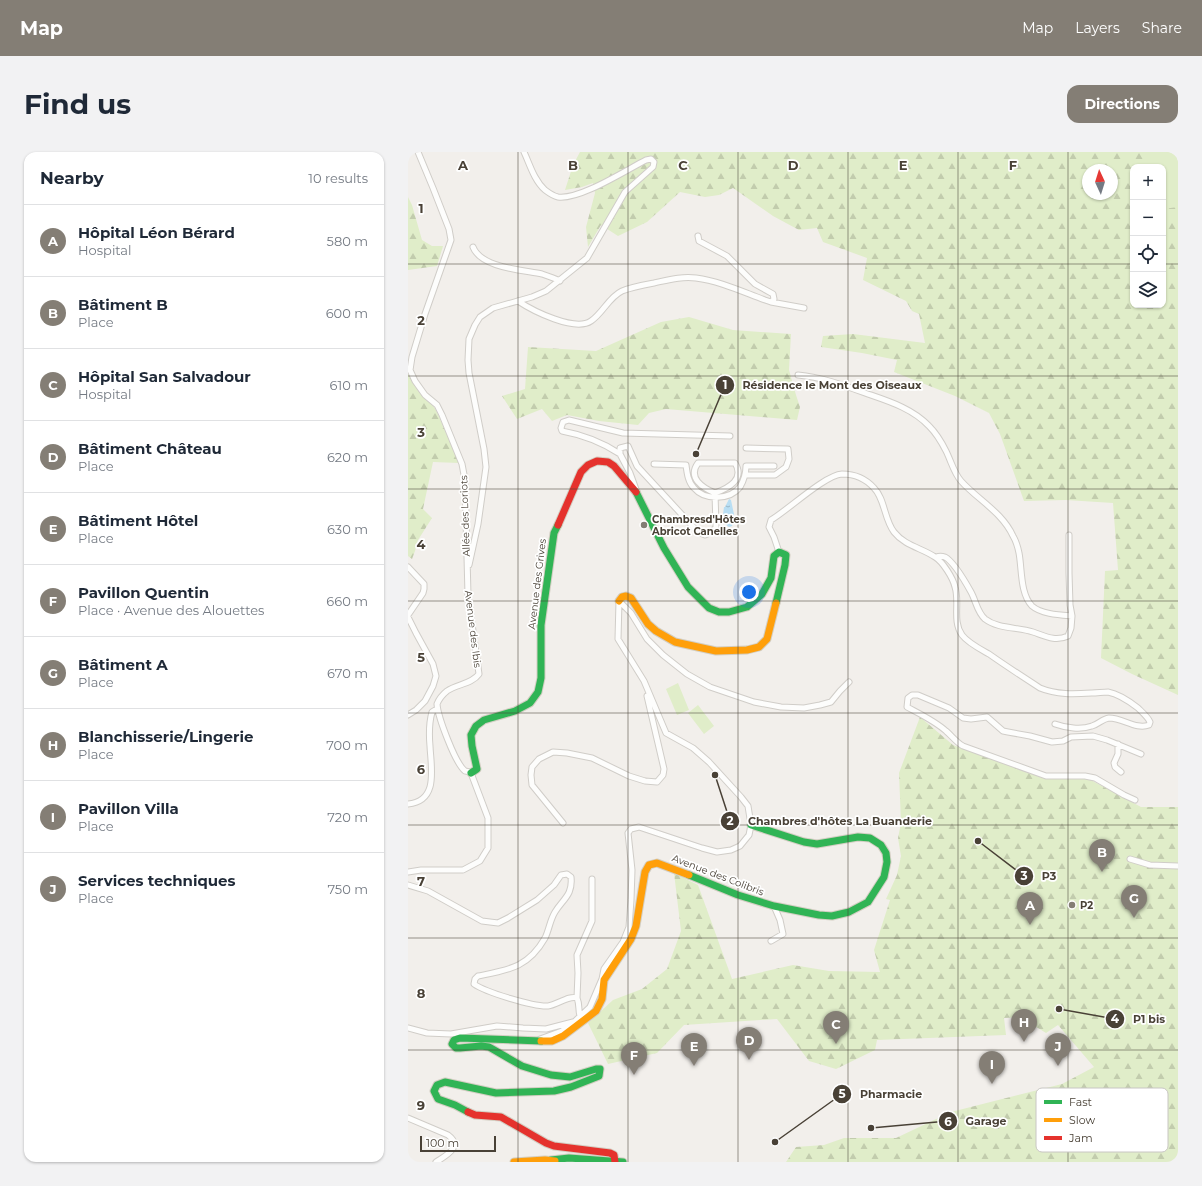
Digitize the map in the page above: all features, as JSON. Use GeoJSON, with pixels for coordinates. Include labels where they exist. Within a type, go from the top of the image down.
{"type":"FeatureCollection","features":[{"type":"Feature","properties":{"kind":"street","name":"Allée des Loriots"},"geometry":{"type":"LineString","coordinates":[[418,152],[449,229],[450,240],[425,314],[412,357],[410,370],[415,381],[425,394],[437,405],[462,464],[465,480],[468,572]]}},
{"type":"Feature","properties":{"kind":"street"},"geometry":{"type":"LineString","coordinates":[[468,572],[477,531],[486,467],[484,449],[469,373],[468,360],[470,339],[475,325],[480,317],[493,308],[546,292],[587,258],[626,192],[653,167],[654,162],[651,159],[646,160],[588,191],[566,197],[558,197],[548,192],[537,181],[524,152]]}},
{"type":"Feature","properties":{"kind":"street"},"geometry":{"type":"LineString","coordinates":[[698,236],[699,241],[727,256],[754,284],[773,294],[774,299],[771,302]]}},
{"type":"Feature","properties":{"kind":"street"},"geometry":{"type":"LineString","coordinates":[[473,247],[475,252],[490,263],[543,274],[560,281]]}},
{"type":"Feature","properties":{"kind":"street"},"geometry":{"type":"LineString","coordinates":[[518,301],[563,322],[578,325],[591,321],[620,292],[636,286],[676,278],[695,278],[713,281],[771,302],[804,308]]}},
{"type":"Feature","properties":{"kind":"street"},"geometry":{"type":"LineString","coordinates":[[798,375],[812,376],[838,383],[897,404],[913,413],[929,426],[942,443],[960,480],[997,513],[1005,522],[1013,536],[1019,552],[1024,592],[1027,600],[1038,610],[1054,615],[1072,616]]}},
{"type":"Feature","properties":{"kind":"street"},"geometry":{"type":"LineString","coordinates":[[620,454],[592,438],[562,431],[561,428],[563,422],[569,420],[623,433],[730,436]]}},
{"type":"Feature","properties":{"kind":"street"},"geometry":{"type":"LineString","coordinates":[[715,495],[716,527],[712,532],[705,535],[698,532],[638,466],[628,446],[620,448],[620,454],[630,473],[638,495],[667,554],[688,587],[709,608],[719,612],[729,612],[747,607],[762,594],[770,578],[774,556],[779,552]]}},
{"type":"Feature","properties":{"kind":"street"},"geometry":{"type":"LineString","coordinates":[[745,475],[775,475],[786,467],[789,459],[788,449],[746,448]]}},
{"type":"Feature","properties":{"kind":"street","name":"Avenue des Grives"},"geometry":{"type":"LineString","coordinates":[[471,773],[477,769],[471,735],[476,726],[484,720],[514,711],[530,703],[538,692],[541,678],[541,625],[554,533],[581,472],[588,465],[596,461],[608,462],[614,466],[638,495]]}},
{"type":"Feature","properties":{"kind":"street"},"geometry":{"type":"LineString","coordinates":[[698,463],[735,463],[739,474],[737,479],[726,489],[715,495],[697,482],[694,467],[698,463]]}},
{"type":"Feature","properties":{"kind":"street"},"geometry":{"type":"LineString","coordinates":[[654,464],[686,465],[688,477],[692,486],[696,490],[705,495],[726,496],[739,487],[745,475],[746,466],[774,466]]}},
{"type":"Feature","properties":{"kind":"street"},"geometry":{"type":"LineString","coordinates":[[408,1028],[427,1033],[451,1034],[497,1026],[546,1029],[560,1026],[569,1022],[577,1024],[580,1016],[590,1007],[603,980],[604,969],[623,942],[629,927],[632,870],[628,833],[631,829],[638,827],[717,852],[731,850],[740,846],[749,835],[751,825],[748,806],[741,797],[709,762],[693,748],[666,733],[644,681],[618,639],[619,602],[622,597],[626,596],[631,598],[648,624],[656,632],[675,642],[716,651],[747,650],[759,647],[766,638],[786,565],[786,555],[779,552],[769,527],[771,520],[780,515],[826,480],[839,474],[850,474],[862,478],[875,489],[882,501],[888,521],[895,533],[907,543],[936,557],[956,587],[958,602],[958,627],[962,635],[973,644],[1040,688],[1049,692],[1063,694],[1108,692],[1129,700],[1142,711],[1150,722],[1149,725],[1140,727],[1119,719],[1110,718],[1085,728],[1073,728],[1055,724]]}},
{"type":"Feature","properties":{"kind":"street"},"geometry":{"type":"LineString","coordinates":[[936,557],[940,556],[946,558],[959,572],[980,613],[986,619],[994,624],[1061,639],[1068,636],[1071,628],[1072,616],[1069,589],[1069,535]]}},
{"type":"Feature","properties":{"kind":"street"},"geometry":{"type":"LineString","coordinates":[[408,567],[424,584],[424,589],[408,616],[434,664],[436,676],[433,686],[425,701],[416,710],[408,714]]}},
{"type":"Feature","properties":{"kind":"street","name":"Avenue des Ibis"},"geometry":{"type":"LineString","coordinates":[[437,709],[437,704],[440,698],[448,691],[476,678],[479,674],[468,595],[468,572]]}},
{"type":"Feature","properties":{"kind":"street"},"geometry":{"type":"LineString","coordinates":[[619,602],[631,613],[647,639],[663,655],[687,674],[710,687],[754,702],[781,707],[804,708],[831,702],[849,682]]}},
{"type":"Feature","properties":{"kind":"street"},"geometry":{"type":"LineString","coordinates":[[563,823],[532,785],[532,767],[539,759],[553,752],[592,758],[629,776],[645,781],[657,782],[663,776],[664,769],[644,681]]}},
{"type":"Feature","properties":{"kind":"street"},"geometry":{"type":"LineString","coordinates":[[1135,800],[1095,778],[1085,776],[1046,776],[963,746],[958,743],[947,731],[907,707],[908,698],[912,695],[918,695],[949,708],[963,718],[987,717],[1003,731],[1030,736],[1044,741],[1063,741],[1071,737],[1093,736],[1118,744],[1141,754]]}},
{"type":"Feature","properties":{"kind":"street"},"geometry":{"type":"LineString","coordinates":[[408,804],[414,803],[426,796],[431,785],[432,766],[430,725],[432,712],[437,709],[444,732],[460,764],[466,771],[471,773],[488,818],[488,848],[480,861],[463,870],[421,870],[408,872]]}},
{"type":"Feature","properties":{"kind":"street"},"geometry":{"type":"LineString","coordinates":[[1071,737],[1073,728]]}},
{"type":"Feature","properties":{"kind":"street"},"geometry":{"type":"LineString","coordinates":[[1118,744],[1118,754],[1114,764],[1115,767],[1121,772]]}},
{"type":"Feature","properties":{"kind":"street","name":"Avenue des Colibris"},"geometry":{"type":"LineString","coordinates":[[615,1162],[614,1155],[610,1153],[554,1146],[546,1143],[501,1117],[475,1115],[455,1105],[438,1099],[434,1091],[437,1085],[445,1082],[496,1093],[554,1091],[571,1087],[599,1076],[600,1069],[595,1068],[575,1077],[566,1077],[522,1067],[488,1046],[461,1049],[456,1048],[452,1044],[454,1040],[460,1038],[552,1041],[563,1036],[596,1011],[602,999],[603,980],[631,939],[636,926],[645,872],[649,865],[657,862],[738,895],[774,906],[825,916],[849,912],[868,902],[884,877],[887,862],[886,853],[880,845],[870,838],[858,837],[817,844],[804,842],[751,825]]}},
{"type":"Feature","properties":{"kind":"street"},"geometry":{"type":"LineString","coordinates":[[1130,859],[1150,865],[1178,866]]}},
{"type":"Feature","properties":{"kind":"street"},"geometry":{"type":"LineString","coordinates":[[408,885],[428,891],[482,921],[498,923],[537,900],[554,885],[561,875],[567,874],[572,878],[570,893],[555,912],[545,938],[536,951],[525,962],[509,970],[478,976],[475,979],[474,984],[491,993],[548,1006],[571,998],[577,998]]}},
{"type":"Feature","properties":{"kind":"street"},"geometry":{"type":"LineString","coordinates":[[580,1016],[580,1004],[577,998],[577,955],[592,921],[592,879]]}},
{"type":"Feature","properties":{"kind":"street"},"geometry":{"type":"LineString","coordinates":[[771,941],[783,934],[780,920],[774,906]]}},
{"type":"Feature","properties":{"kind":"street"},"geometry":{"type":"LineString","coordinates":[[408,1118],[452,1138],[454,1144],[453,1149],[450,1153],[436,1162]]}},
{"type":"Feature","properties":{"kind":"street"},"geometry":{"type":"LineString","coordinates":[[514,1162],[569,1158],[623,1162]]}},
{"type":"Feature","properties":{"kind":"street"},"geometry":{"type":"LineString","coordinates":[[551,1160],[566,1162]]}},
{"type":"Feature","properties":{"kind":"green space"},"geometry":{"type":"Polygon","coordinates":[[[580,152],[1178,152],[1178,695],[1101,658],[1105,571],[1118,570],[1113,503],[1066,500],[1024,501],[1000,434],[989,413],[955,396],[894,372],[897,360],[821,347],[823,336],[853,334],[925,343],[919,314],[912,311],[906,301],[863,280],[867,258],[823,242],[817,228],[799,230],[773,216],[733,188],[719,195],[705,197],[680,192],[647,222],[618,236],[601,225],[588,247],[586,227],[595,193],[593,183],[582,187],[565,190],[573,165],[580,152]]]}},
{"type":"Feature","properties":{"kind":"green space"},"geometry":{"type":"Polygon","coordinates":[[[1148,152],[1178,152],[1178,207],[1166,209],[1166,164],[1147,164],[1148,152]]]}},
{"type":"Feature","properties":{"kind":"green space"},"geometry":{"type":"Polygon","coordinates":[[[408,197],[412,205],[422,240],[432,246],[443,246],[437,266],[408,270],[408,197]]]}},
{"type":"Feature","properties":{"kind":"green space"},"geometry":{"type":"Polygon","coordinates":[[[689,317],[733,330],[791,334],[789,370],[800,407],[797,420],[666,409],[649,413],[638,425],[599,421],[567,415],[552,421],[542,409],[517,419],[502,396],[525,389],[528,347],[596,351],[661,322],[689,317]]]}},
{"type":"Feature","properties":{"kind":"green space"},"geometry":{"type":"Polygon","coordinates":[[[408,371],[425,392],[437,412],[459,463],[433,462],[423,509],[432,518],[418,540],[412,559],[408,556],[408,371]]]}},
{"type":"Feature","properties":{"kind":"green space"},"geometry":{"type":"Polygon","coordinates":[[[678,683],[689,710],[677,715],[666,689],[678,683]]]}},
{"type":"Feature","properties":{"kind":"green space"},"geometry":{"type":"Polygon","coordinates":[[[698,705],[714,726],[704,734],[688,713],[698,705]]]}},
{"type":"Feature","properties":{"kind":"green space"},"geometry":{"type":"Polygon","coordinates":[[[920,717],[953,745],[1045,779],[1089,779],[1141,807],[1178,807],[1178,1162],[786,1162],[796,1147],[824,1145],[844,1138],[896,1138],[951,1112],[1036,1091],[1036,1152],[1168,1152],[1168,1088],[1046,1088],[1062,1084],[1094,1067],[1058,1025],[1046,1033],[1020,1017],[1004,1018],[1006,1035],[877,1040],[875,1050],[836,1069],[809,1061],[777,1019],[684,1025],[657,1053],[608,1064],[588,1023],[613,1000],[642,989],[667,969],[681,931],[674,873],[698,885],[732,979],[793,965],[829,971],[880,972],[874,950],[890,900],[886,899],[897,875],[901,856],[898,838],[901,823],[899,773],[920,717]]]}},
{"type":"Feature","properties":{"kind":"water"},"geometry":{"type":"Polygon","coordinates":[[[729,499],[731,500],[735,519],[732,526],[729,527],[722,522],[724,507],[729,499]]]}},
{"type":"Feature","properties":{"kind":"traffic: fast"},"geometry":{"type":"LineString","coordinates":[[636,492],[664,548],[688,587],[709,608],[719,612],[729,612],[747,607],[762,594],[771,578],[774,556],[779,552],[786,555],[776,603]]}},
{"type":"Feature","properties":{"kind":"traffic: fast"},"geometry":{"type":"LineString","coordinates":[[471,773],[477,769],[471,735],[476,726],[484,720],[515,711],[530,703],[538,692],[541,678],[541,625],[554,533],[558,525]]}},
{"type":"Feature","properties":{"kind":"traffic: fast"},"geometry":{"type":"LineString","coordinates":[[689,875],[738,895],[774,906],[819,915],[832,916],[849,912],[868,902],[884,877],[887,862],[886,853],[881,845],[870,838],[858,837],[817,844],[804,842],[751,825]]}},
{"type":"Feature","properties":{"kind":"traffic: fast"},"geometry":{"type":"LineString","coordinates":[[468,1112],[455,1105],[438,1099],[434,1091],[437,1085],[445,1082],[496,1093],[554,1091],[571,1087],[599,1076],[600,1069],[570,1077],[551,1075],[522,1066],[489,1047],[481,1046],[456,1048],[452,1044],[454,1040],[460,1038],[541,1041]]}},
{"type":"Feature","properties":{"kind":"traffic: fast"},"geometry":{"type":"LineString","coordinates":[[551,1160],[569,1158],[623,1162]]}},
{"type":"Feature","properties":{"kind":"traffic: slow"},"geometry":{"type":"LineString","coordinates":[[619,601],[622,597],[626,596],[631,598],[648,624],[656,631],[675,642],[716,651],[747,650],[759,647],[767,639],[776,603]]}},
{"type":"Feature","properties":{"kind":"traffic: slow"},"geometry":{"type":"LineString","coordinates":[[541,1041],[552,1041],[563,1036],[596,1011],[602,999],[604,980],[631,939],[636,926],[645,872],[649,865],[657,863],[689,875]]}},
{"type":"Feature","properties":{"kind":"traffic: slow"},"geometry":{"type":"LineString","coordinates":[[514,1162],[545,1160],[555,1161]]}},
{"type":"Feature","properties":{"kind":"traffic: jam"},"geometry":{"type":"LineString","coordinates":[[558,525],[581,472],[588,465],[597,461],[608,462],[614,466],[636,492]]}},
{"type":"Feature","properties":{"kind":"traffic: jam"},"geometry":{"type":"LineString","coordinates":[[468,1112],[475,1115],[501,1117],[546,1143],[554,1146],[610,1153],[614,1155],[615,1162]]}},
{"type":"Feature","properties":{"kind":"place","name":"Résidence le Mont des Oiseaux"},"geometry":{"type":"Point","coordinates":[696,454]}},
{"type":"Feature","properties":{"kind":"place","name":"Chambresd'Hôtes Abricot Canelles"},"geometry":{"type":"Point","coordinates":[644,525]}},
{"type":"Feature","properties":{"kind":"place","name":"Chambres d'hôtes La Buanderie"},"geometry":{"type":"Point","coordinates":[715,775]}},
{"type":"Feature","properties":{"kind":"place","name":"P3"},"geometry":{"type":"Point","coordinates":[978,841]}},
{"type":"Feature","properties":{"kind":"place","name":"Bâtiment B"},"geometry":{"type":"Point","coordinates":[1102,872]}},
{"type":"Feature","properties":{"kind":"place","name":"P2"},"geometry":{"type":"Point","coordinates":[1072,905]}},
{"type":"Feature","properties":{"kind":"place","name":"Bâtiment A"},"geometry":{"type":"Point","coordinates":[1134,918]}},
{"type":"Feature","properties":{"kind":"place","name":"Hôpital Léon Bérard"},"geometry":{"type":"Point","coordinates":[1030,925]}},
{"type":"Feature","properties":{"kind":"place","name":"P1 bis"},"geometry":{"type":"Point","coordinates":[1059,1009]}},
{"type":"Feature","properties":{"kind":"place","name":"Blanchisserie/Lingerie"},"geometry":{"type":"Point","coordinates":[1024,1042]}},
{"type":"Feature","properties":{"kind":"place","name":"Hôpital San Salvadour"},"geometry":{"type":"Point","coordinates":[836,1044]}},
{"type":"Feature","properties":{"kind":"place","name":"Bâtiment Château"},"geometry":{"type":"Point","coordinates":[749,1060]}},
{"type":"Feature","properties":{"kind":"place","name":"Bâtiment Hôtel"},"geometry":{"type":"Point","coordinates":[694,1066]}},
{"type":"Feature","properties":{"kind":"place","name":"Services techniques"},"geometry":{"type":"Point","coordinates":[1058,1066]}},
{"type":"Feature","properties":{"kind":"place","name":"Pavillon Quentin"},"geometry":{"type":"Point","coordinates":[634,1075]}},
{"type":"Feature","properties":{"kind":"place","name":"Pavillon Villa"},"geometry":{"type":"Point","coordinates":[992,1084]}},
{"type":"Feature","properties":{"kind":"place","name":"Garage"},"geometry":{"type":"Point","coordinates":[871,1128]}},
{"type":"Feature","properties":{"kind":"place","name":"Pharmacie"},"geometry":{"type":"Point","coordinates":[775,1142]}}]}
